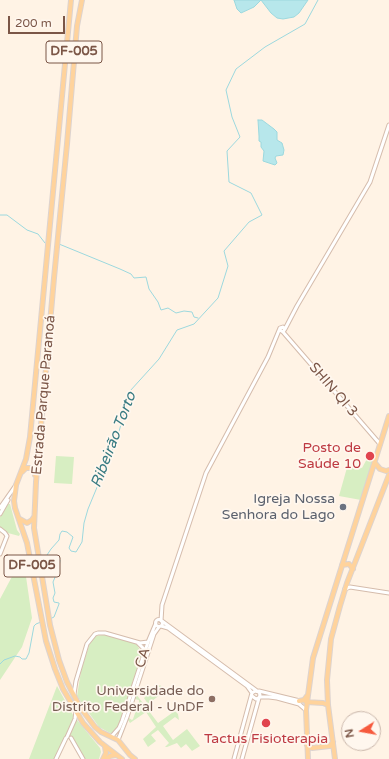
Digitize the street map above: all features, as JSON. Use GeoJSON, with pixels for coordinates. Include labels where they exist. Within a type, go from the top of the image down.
{"type":"FeatureCollection","features":[{"type":"Feature","properties":{"kind":"main road","name":"Estrada Parque Paranoá"},"geometry":{"type":"LineString","coordinates":[[71,0],[54,176],[45,290],[29,447],[16,485],[15,508],[27,543],[43,626],[50,653],[63,689],[83,722],[104,747],[119,757]]}},
{"type":"Feature","properties":{"kind":"main road","name":"Estrada Parque Paranoá"},"geometry":{"type":"LineString","coordinates":[[82,0],[77,26],[57,240],[36,482],[34,528],[50,625],[59,660],[67,682],[86,716],[95,727],[118,740],[125,750],[135,759]]}},
{"type":"Feature","properties":{"kind":"main road"},"geometry":{"type":"LineString","coordinates":[[61,101],[66,100],[70,105]]}},
{"type":"Feature","properties":{"kind":"main road"},"geometry":{"type":"LineString","coordinates":[[54,176],[59,180],[63,177]]}},
{"type":"Feature","properties":{"kind":"main road"},"geometry":{"type":"LineString","coordinates":[[45,290],[48,287],[53,292]]}},
{"type":"Feature","properties":{"kind":"main road"},"geometry":{"type":"LineString","coordinates":[[37,369],[41,373],[46,372]]}},
{"type":"Feature","properties":{"kind":"main road"},"geometry":{"type":"LineString","coordinates":[[308,759],[306,702],[316,648],[381,442],[388,425],[389,416]]}},
{"type":"Feature","properties":{"kind":"main road"},"geometry":{"type":"LineString","coordinates":[[375,463],[380,468],[386,471],[389,470]]}},
{"type":"Feature","properties":{"kind":"main road"},"geometry":{"type":"LineString","coordinates":[[20,474],[25,469],[31,468],[35,472],[36,482]]}},
{"type":"Feature","properties":{"kind":"main road"},"geometry":{"type":"LineString","coordinates":[[335,759],[328,705],[327,680],[329,651],[334,625],[345,589],[349,585],[353,569],[389,475]]}},
{"type":"Feature","properties":{"kind":"main road"},"geometry":{"type":"LineString","coordinates":[[18,517],[22,522],[26,523],[34,517]]}},
{"type":"Feature","properties":{"kind":"main road"},"geometry":{"type":"LineString","coordinates":[[342,565],[349,564],[353,569]]}},
{"type":"Feature","properties":{"kind":"main road"},"geometry":{"type":"LineString","coordinates":[[331,602],[334,607],[340,606]]}},
{"type":"Feature","properties":{"kind":"main road"},"geometry":{"type":"LineString","coordinates":[[299,701],[304,700],[307,696]]}},
{"type":"Feature","properties":{"kind":"main road"},"geometry":{"type":"LineString","coordinates":[[306,702],[323,703],[328,705]]}},
{"type":"Feature","properties":{"kind":"main road"},"geometry":{"type":"LineString","coordinates":[[100,742],[99,736],[104,733]]}},
{"type":"Feature","properties":{"kind":"main road"},"geometry":{"type":"LineString","coordinates":[[307,745],[312,748],[330,746],[333,742]]}},
{"type":"Feature","properties":{"kind":"main road"},"geometry":{"type":"LineString","coordinates":[[103,759],[106,753],[104,747]]}},
{"type":"Feature","properties":{"kind":"main road"},"geometry":{"type":"LineString","coordinates":[[107,759],[110,756],[125,756],[125,750]]}},
{"type":"Feature","properties":{"kind":"street"},"geometry":{"type":"LineString","coordinates":[[283,330],[370,182],[389,125]]}},
{"type":"Feature","properties":{"kind":"street","name":"CA"},"geometry":{"type":"LineString","coordinates":[[112,736],[119,728],[122,721],[206,473],[283,330]]}},
{"type":"Feature","properties":{"kind":"street","name":"SHIN QI 3"},"geometry":{"type":"LineString","coordinates":[[283,330],[290,340],[381,442]]}},
{"type":"Feature","properties":{"kind":"street"},"geometry":{"type":"LineString","coordinates":[[0,514],[16,485]]}},
{"type":"Feature","properties":{"kind":"street"},"geometry":{"type":"LineString","coordinates":[[6,501],[13,503],[15,508]]}},
{"type":"Feature","properties":{"kind":"street"},"geometry":{"type":"LineString","coordinates":[[0,508],[6,501]]}},
{"type":"Feature","properties":{"kind":"street"},"geometry":{"type":"LineString","coordinates":[[0,529],[5,532],[7,536],[0,554]]}},
{"type":"Feature","properties":{"kind":"street"},"geometry":{"type":"LineString","coordinates":[[349,585],[389,593]]}},
{"type":"Feature","properties":{"kind":"street","name":"CA"},"geometry":{"type":"LineString","coordinates":[[118,740],[154,634],[162,624],[161,609]]}},
{"type":"Feature","properties":{"kind":"street"},"geometry":{"type":"LineString","coordinates":[[306,702],[258,691],[162,621],[156,622],[157,626],[168,628],[247,686],[256,699],[269,697],[277,698],[299,704],[306,710]]}},
{"type":"Feature","properties":{"kind":"street"},"geometry":{"type":"LineString","coordinates":[[74,696],[76,681],[87,644],[95,634],[105,633],[136,642],[148,642]]}},
{"type":"Feature","properties":{"kind":"street"},"geometry":{"type":"LineString","coordinates":[[136,642],[145,652]]}},
{"type":"Feature","properties":{"kind":"street"},"geometry":{"type":"LineString","coordinates":[[67,682],[71,683],[76,681]]}},
{"type":"Feature","properties":{"kind":"street"},"geometry":{"type":"LineString","coordinates":[[234,759],[252,695],[254,691],[258,691]]}},
{"type":"Feature","properties":{"kind":"street"},"geometry":{"type":"LineString","coordinates":[[236,754],[242,758],[260,694],[258,691]]}},
{"type":"Feature","properties":{"kind":"street"},"geometry":{"type":"LineString","coordinates":[[56,759],[67,739],[74,722],[76,711]]}},
{"type":"Feature","properties":{"kind":"street"},"geometry":{"type":"LineString","coordinates":[[74,722],[83,722]]}},
{"type":"Feature","properties":{"kind":"street"},"geometry":{"type":"LineString","coordinates":[[67,739],[73,743],[83,759]]}},
{"type":"Feature","properties":{"kind":"green space"},"geometry":{"type":"Polygon","coordinates":[[[56,456],[74,457],[72,484],[54,483],[56,456]]]}},
{"type":"Feature","properties":{"kind":"green space"},"geometry":{"type":"Polygon","coordinates":[[[368,457],[374,458],[361,500],[339,496],[348,464],[362,468],[368,457]]]}},
{"type":"Feature","properties":{"kind":"green space"},"geometry":{"type":"Polygon","coordinates":[[[8,504],[10,504],[17,530],[20,534],[19,536],[8,533],[0,527],[0,517],[8,504]]]}},
{"type":"Feature","properties":{"kind":"green space"},"geometry":{"type":"Polygon","coordinates":[[[23,556],[32,618],[22,647],[0,680],[0,599],[23,556]]]}},
{"type":"Feature","properties":{"kind":"green space"},"geometry":{"type":"Polygon","coordinates":[[[104,635],[135,642],[142,653],[121,724],[112,734],[99,727],[77,696],[81,671],[92,636],[104,635]]]}},
{"type":"Feature","properties":{"kind":"green space"},"geometry":{"type":"Polygon","coordinates":[[[158,685],[160,685],[165,691],[148,704],[144,698],[158,685]]]}},
{"type":"Feature","properties":{"kind":"green space"},"geometry":{"type":"Polygon","coordinates":[[[57,686],[73,715],[100,748],[101,752],[99,759],[83,759],[67,733],[55,759],[29,759],[57,686]]]}},
{"type":"Feature","properties":{"kind":"green space"},"geometry":{"type":"Polygon","coordinates":[[[136,694],[158,723],[172,713],[171,712],[175,711],[178,714],[179,720],[175,717],[163,726],[173,740],[187,729],[200,746],[192,751],[186,744],[181,748],[177,743],[165,747],[169,743],[158,730],[151,735],[156,741],[148,747],[143,739],[156,727],[146,712],[130,723],[128,720],[129,718],[132,720],[133,719],[139,702],[139,700],[134,699],[136,694]]]}},
{"type":"Feature","properties":{"kind":"water"},"geometry":{"type":"Polygon","coordinates":[[[234,0],[261,0],[254,7],[241,13],[237,9],[234,0]]]}},
{"type":"Feature","properties":{"kind":"water"},"geometry":{"type":"Polygon","coordinates":[[[261,0],[308,0],[299,13],[294,17],[283,19],[277,18],[271,13],[261,0]]]}},
{"type":"Feature","properties":{"kind":"water"},"geometry":{"type":"Polygon","coordinates":[[[258,120],[262,120],[274,129],[277,132],[277,140],[282,143],[284,150],[283,155],[276,156],[275,158],[277,163],[275,165],[263,161],[264,151],[261,147],[261,142],[259,141],[258,120]]]}},
{"type":"Feature","properties":{"kind":"waterway","name":"Ribeirão Torto"},"geometry":{"type":"LineString","coordinates":[[50,619],[54,617],[59,604],[54,602],[53,598],[55,593],[53,582],[59,568],[60,560],[56,559],[53,564],[50,563],[47,555],[59,540],[62,531],[67,532],[73,537],[69,548],[71,551],[76,552],[82,542],[84,523],[88,509],[117,439],[130,391],[159,359],[177,330],[194,324],[218,298],[228,266],[224,251],[249,222],[262,215],[251,193],[229,182],[227,151],[240,137],[232,117],[226,90],[236,69],[265,47],[305,24],[318,0]]}},
{"type":"Feature","properties":{"kind":"waterway"},"geometry":{"type":"LineString","coordinates":[[0,215],[7,215],[27,230],[38,234],[45,243]]}},
{"type":"Feature","properties":{"kind":"waterway"},"geometry":{"type":"LineString","coordinates":[[59,244],[120,269],[131,274],[134,278],[146,277],[149,289],[158,302],[161,310],[168,308],[176,313],[184,311],[192,312],[194,317],[198,318]]}},
{"type":"Feature","properties":{"kind":"waterway","name":"Ribeirão Torto"},"geometry":{"type":"LineString","coordinates":[[0,664],[4,660],[15,656],[26,659],[29,653],[34,626],[41,622]]}},
{"type":"Feature","properties":{"kind":"place","name":"Posto de Saúde 10"},"geometry":{"type":"Point","coordinates":[370,456]}},
{"type":"Feature","properties":{"kind":"place","name":"Igreja Nossa Senhora do Lago"},"geometry":{"type":"Point","coordinates":[343,507]}},
{"type":"Feature","properties":{"kind":"place","name":"Universidade do Distrito Federal - UnDF"},"geometry":{"type":"Point","coordinates":[212,699]}},
{"type":"Feature","properties":{"kind":"place","name":"Tactus Fisioterapia"},"geometry":{"type":"Point","coordinates":[266,723]}}]}
